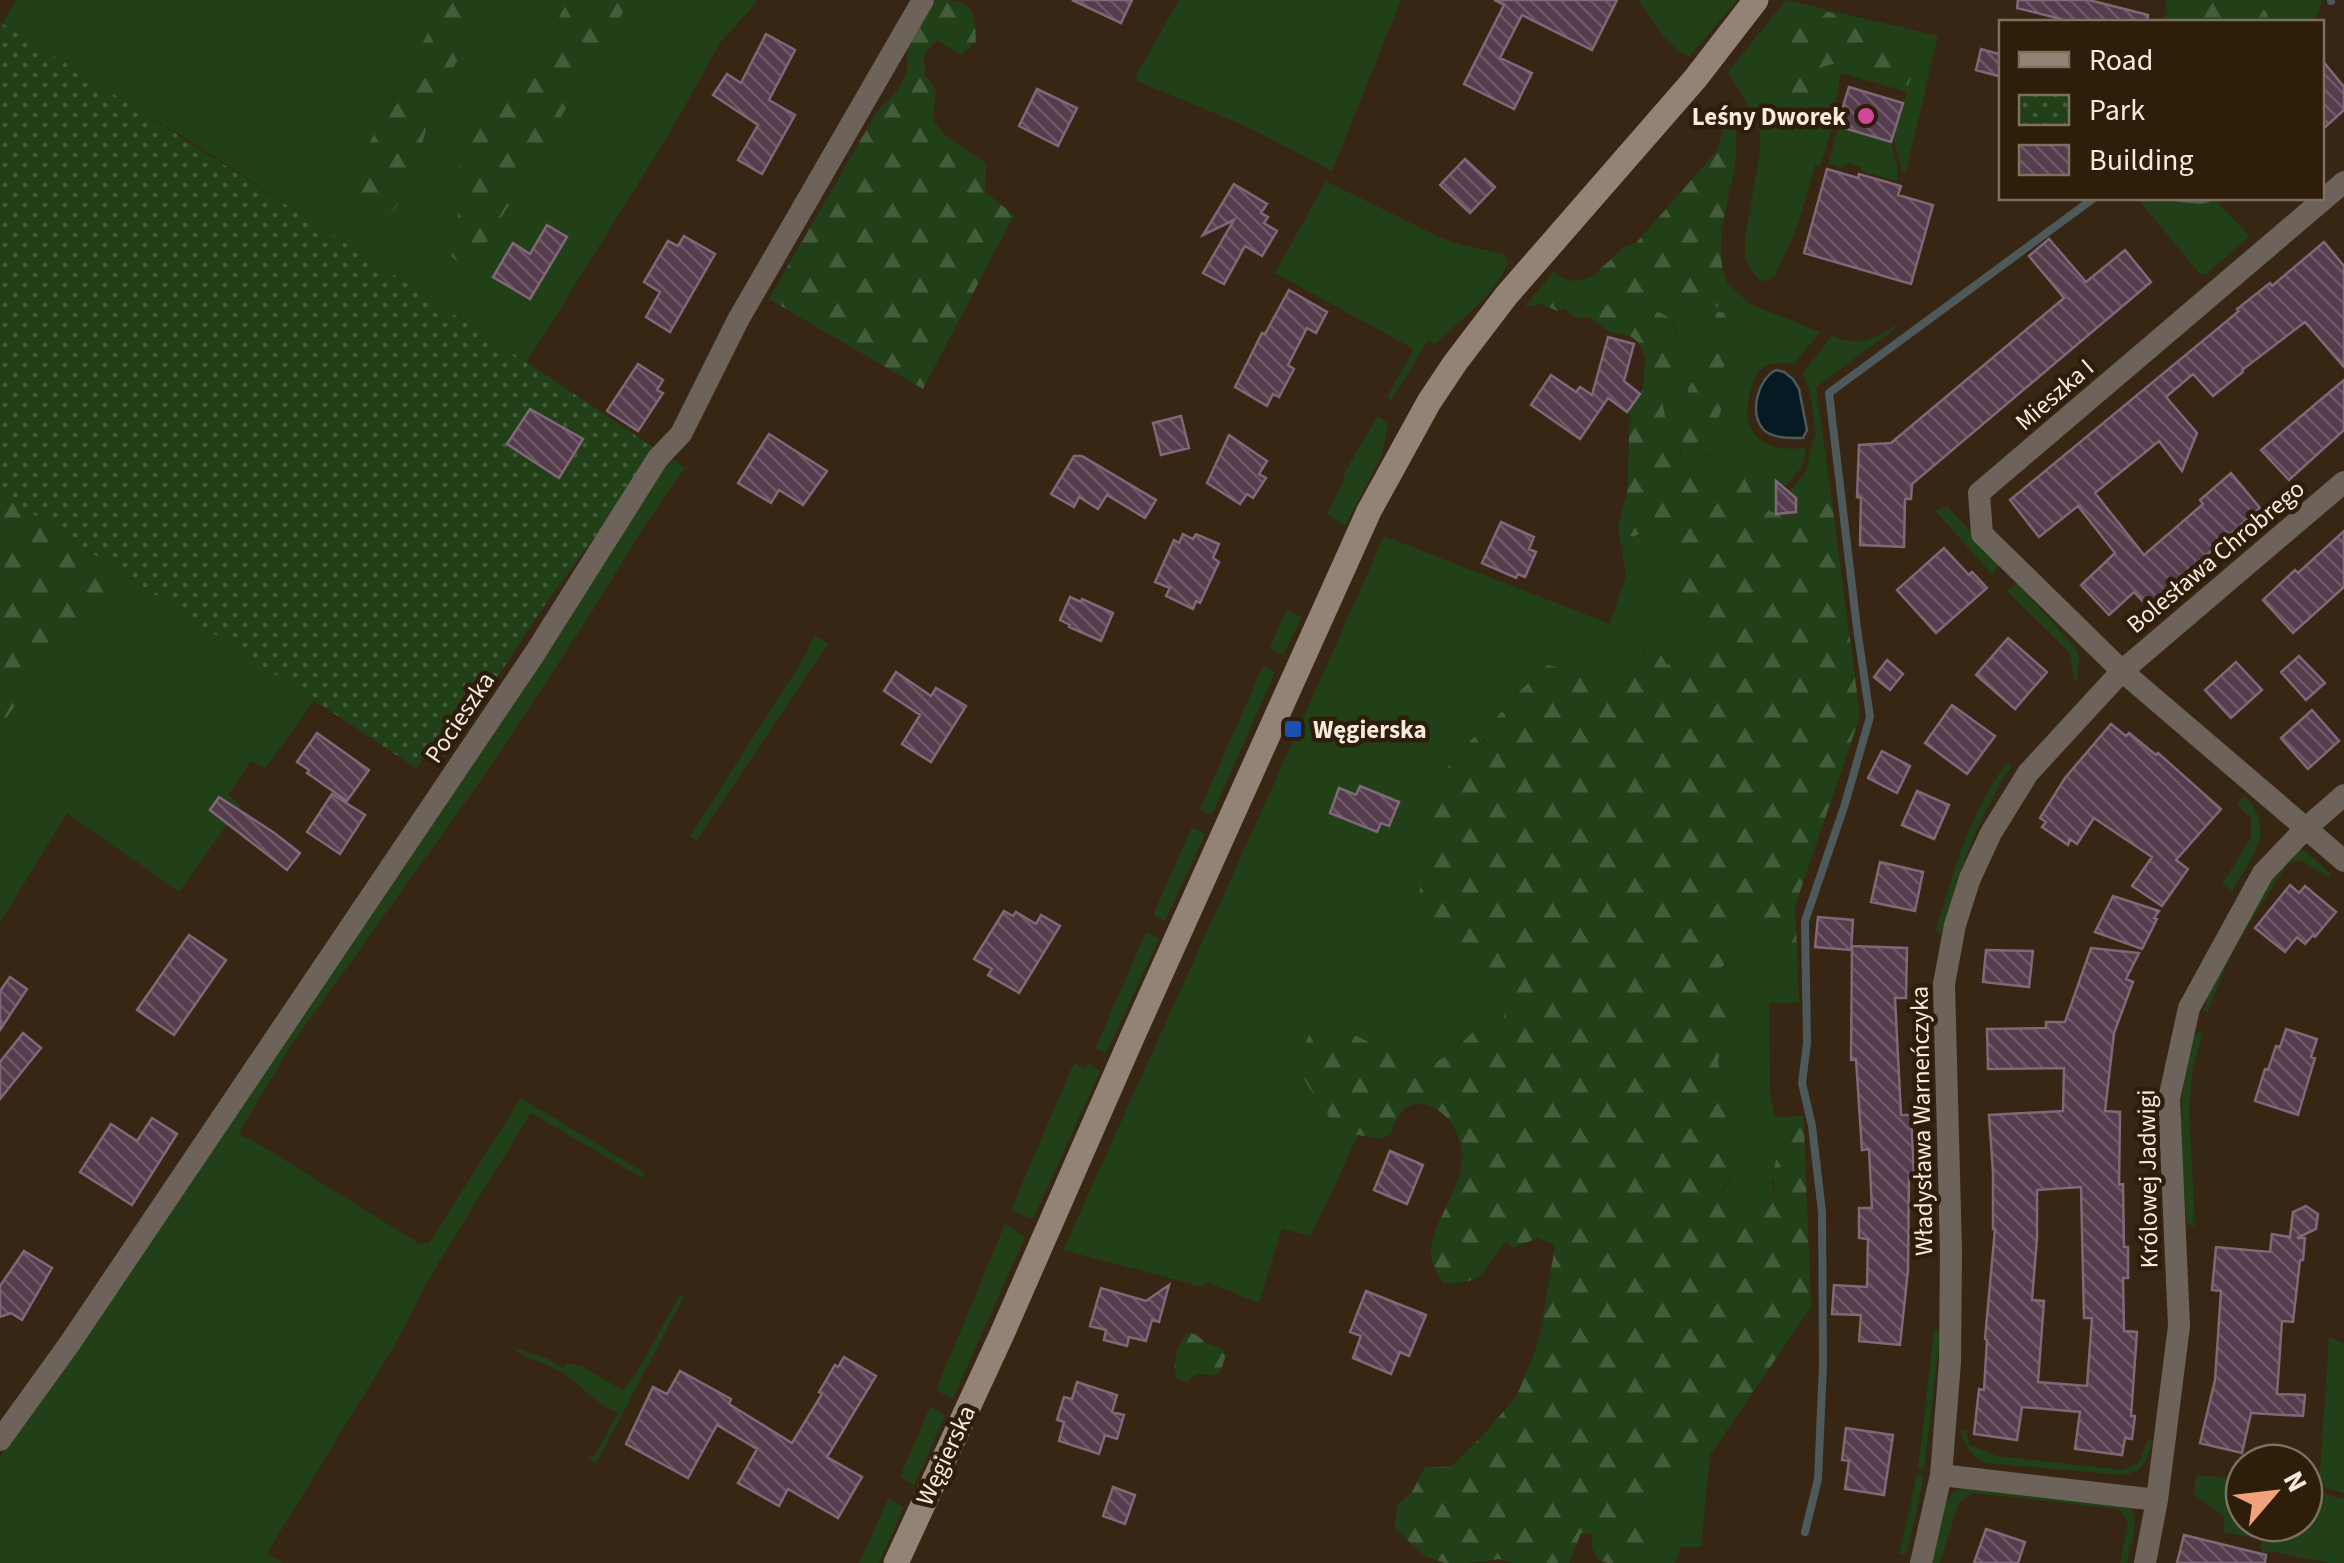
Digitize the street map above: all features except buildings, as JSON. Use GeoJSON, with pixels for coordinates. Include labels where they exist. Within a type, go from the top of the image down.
{"type":"FeatureCollection","features":[{"type":"Feature","properties":{"kind":"main road","name":"Węgierska"},"geometry":{"type":"LineString","coordinates":[[896,1563],[1369,510],[1454,363],[1506,296],[1695,79],[1756,0]]}},
{"type":"Feature","properties":{"kind":"street","name":"Pocieszka"},"geometry":{"type":"LineString","coordinates":[[0,1440],[70,1343],[536,653],[658,458],[681,434],[738,320],[923,0]]}},
{"type":"Feature","properties":{"kind":"street","name":"Mieszka I"},"geometry":{"type":"LineString","coordinates":[[2324,199],[2344,182]]}},
{"type":"Feature","properties":{"kind":"street","name":"Mieszka I"},"geometry":{"type":"LineString","coordinates":[[2122,672],[1982,534],[1979,494],[2323,200]]}},
{"type":"Feature","properties":{"kind":"street","name":"Bolesława Chrobrego"},"geometry":{"type":"LineString","coordinates":[[2122,672],[2344,482]]}},
{"type":"Feature","properties":{"kind":"street"},"geometry":{"type":"LineString","coordinates":[[2122,672],[2344,861]]}},
{"type":"Feature","properties":{"kind":"street","name":"Władysława Warneńczyka"},"geometry":{"type":"LineString","coordinates":[[1921,1563],[1941,1475],[1950,1362],[1944,984],[1955,925],[1990,833],[2028,773],[2122,672]]}},
{"type":"Feature","properties":{"kind":"street","name":"Królowej Jadwigi"},"geometry":{"type":"LineString","coordinates":[[2144,1563],[2158,1500],[2179,1326],[2169,1099],[2188,1014],[2262,873],[2344,795]]}},
{"type":"Feature","properties":{"kind":"street"},"geometry":{"type":"LineString","coordinates":[[1941,1475],[2158,1500]]}},
{"type":"Feature","properties":{"kind":"green space"},"geometry":{"type":"Polygon","coordinates":[[[16,0],[443,0],[427,39],[387,109],[411,184],[436,94],[497,0],[758,0],[720,43],[672,129],[527,362],[196,145],[2,24],[16,0]]]}},
{"type":"Feature","properties":{"kind":"green space"},"geometry":{"type":"Polygon","coordinates":[[[443,0],[497,0],[436,94],[411,184],[391,214],[374,230],[359,200],[359,165],[443,0]]]}},
{"type":"Feature","properties":{"kind":"green space"},"geometry":{"type":"Polygon","coordinates":[[[568,0],[630,0],[484,247],[473,251],[462,263],[451,252],[458,217],[458,171],[480,129],[546,39],[568,0]]]}},
{"type":"Feature","properties":{"kind":"green space"},"geometry":{"type":"Polygon","coordinates":[[[937,0],[958,2],[969,8],[976,42],[961,55],[937,40],[924,54],[925,76],[936,90],[933,121],[945,135],[986,163],[985,192],[1014,215],[923,389],[769,299],[879,108],[903,81],[910,40],[937,0]]]}},
{"type":"Feature","properties":{"kind":"green space"},"geometry":{"type":"Polygon","coordinates":[[[1179,0],[1401,0],[1332,171],[1250,128],[1139,82],[1135,77],[1179,0]]]}},
{"type":"Feature","properties":{"kind":"green space"},"geometry":{"type":"Polygon","coordinates":[[[1638,0],[1737,0],[1689,57],[1666,39],[1638,0]]]}},
{"type":"Feature","properties":{"kind":"green space"},"geometry":{"type":"Polygon","coordinates":[[[1786,0],[1938,36],[1906,171],[1902,171],[1893,137],[1907,92],[1841,73],[1834,123],[1820,166],[1815,165],[1798,225],[1775,276],[1761,281],[1745,257],[1760,133],[1754,115],[1728,72],[1786,0]]]}},
{"type":"Feature","properties":{"kind":"green space"},"geometry":{"type":"Polygon","coordinates":[[[2166,0],[2255,0],[2269,20],[2165,20],[2166,0]]]}},
{"type":"Feature","properties":{"kind":"green space"},"geometry":{"type":"Polygon","coordinates":[[[2255,0],[2322,0],[2312,20],[2269,20],[2255,0]]]}},
{"type":"Feature","properties":{"kind":"green space"},"geometry":{"type":"Polygon","coordinates":[[[1827,12],[1861,25],[1910,57],[1917,64],[1908,85],[1835,64],[1823,67],[1829,94],[1826,99],[1812,95],[1797,106],[1790,105],[1786,92],[1800,57],[1783,31],[1790,24],[1811,24],[1827,12]]]}},
{"type":"Feature","properties":{"kind":"green space"},"geometry":{"type":"Polygon","coordinates":[[[0,22],[659,451],[551,596],[444,758],[426,755],[416,768],[0,492],[0,22]]]}},
{"type":"Feature","properties":{"kind":"green space"},"geometry":{"type":"Polygon","coordinates":[[[1731,120],[1735,162],[1721,243],[1727,283],[1717,307],[1596,291],[1593,276],[1624,247],[1636,243],[1716,152],[1726,122],[1731,120]]]}},
{"type":"Feature","properties":{"kind":"green space"},"geometry":{"type":"Polygon","coordinates":[[[1838,127],[1891,142],[1897,181],[1861,171],[1848,163],[1842,168],[1828,164],[1838,127]]]}},
{"type":"Feature","properties":{"kind":"green space"},"geometry":{"type":"Polygon","coordinates":[[[1326,181],[1439,237],[1504,254],[1508,261],[1496,284],[1477,306],[1435,344],[1428,341],[1391,400],[1387,397],[1414,349],[1275,273],[1326,181]]]}},
{"type":"Feature","properties":{"kind":"green space"},"geometry":{"type":"Polygon","coordinates":[[[2139,200],[2215,200],[2250,236],[2206,274],[2200,274],[2139,200]]]}},
{"type":"Feature","properties":{"kind":"green space"},"geometry":{"type":"Polygon","coordinates":[[[1554,271],[1573,281],[1593,276],[1596,291],[1717,306],[1727,283],[1750,304],[1820,332],[1794,363],[1773,364],[1760,370],[1748,404],[1751,428],[1765,443],[1806,451],[1802,467],[1775,498],[1775,508],[1782,514],[1761,505],[1744,477],[1718,488],[1710,478],[1704,458],[1714,453],[1719,432],[1716,426],[1723,390],[1721,360],[1729,332],[1716,314],[1702,380],[1689,386],[1681,419],[1680,462],[1658,446],[1669,434],[1662,401],[1663,373],[1677,363],[1678,333],[1668,317],[1548,295],[1541,297],[1542,304],[1525,307],[1554,271]]]}},
{"type":"Feature","properties":{"kind":"green space"},"geometry":{"type":"Polygon","coordinates":[[[1540,297],[1653,309],[1668,317],[1684,348],[1677,363],[1663,373],[1662,401],[1669,434],[1658,446],[1679,461],[1683,442],[1681,419],[1689,386],[1702,379],[1716,314],[1729,313],[1733,330],[1727,336],[1729,345],[1721,360],[1725,364],[1716,426],[1723,445],[1704,458],[1710,478],[1719,488],[1744,477],[1761,505],[1792,515],[1830,487],[1860,716],[1795,906],[1797,950],[1731,923],[1734,957],[1720,969],[1715,980],[1730,1011],[1729,1030],[1722,1036],[1718,1062],[1728,1081],[1726,1126],[1736,1132],[1735,1163],[1723,1200],[1730,1209],[1753,1219],[1767,1198],[1777,1202],[1774,1173],[1778,1154],[1797,1127],[1804,1127],[1811,1307],[1710,1455],[1708,1476],[1658,1473],[1653,1495],[1639,1523],[1646,1548],[1634,1563],[1598,1560],[1592,1548],[1592,1534],[1581,1533],[1569,1563],[1514,1563],[1499,1559],[1445,1563],[1423,1555],[1395,1528],[1397,1505],[1412,1492],[1425,1467],[1451,1467],[1517,1395],[1541,1328],[1555,1246],[1538,1238],[1512,1248],[1507,1241],[1476,1278],[1443,1283],[1431,1254],[1436,1228],[1454,1191],[1461,1164],[1461,1149],[1450,1122],[1441,1112],[1418,1104],[1407,1107],[1398,1116],[1392,1132],[1382,1139],[1358,1135],[1330,1122],[1325,1106],[1303,1074],[1304,1047],[1319,1018],[1417,1065],[1427,1065],[1443,1058],[1479,1028],[1496,1032],[1505,1029],[1502,994],[1486,986],[1452,951],[1423,905],[1419,894],[1426,851],[1418,811],[1438,778],[1474,737],[1493,746],[1496,738],[1492,723],[1547,665],[1581,672],[1635,675],[1647,647],[1656,647],[1667,665],[1689,654],[1727,644],[1718,629],[1675,584],[1674,557],[1649,530],[1632,537],[1618,526],[1627,494],[1630,409],[1644,382],[1645,359],[1638,342],[1630,336],[1609,332],[1591,318],[1575,317],[1564,309],[1557,311],[1542,304],[1540,297]]]}},
{"type":"Feature","properties":{"kind":"green space"},"geometry":{"type":"Polygon","coordinates":[[[1895,326],[1816,387],[1830,487],[1792,515],[1782,514],[1790,514],[1796,508],[1796,498],[1789,492],[1806,471],[1816,436],[1803,373],[1832,336],[1865,340],[1895,326]]]}},
{"type":"Feature","properties":{"kind":"green space"},"geometry":{"type":"Polygon","coordinates":[[[1378,416],[1388,424],[1382,455],[1345,526],[1327,514],[1343,475],[1378,416]]]}},
{"type":"Feature","properties":{"kind":"green space"},"geometry":{"type":"Polygon","coordinates":[[[672,459],[685,468],[491,766],[292,1044],[239,1132],[420,1244],[429,1243],[521,1098],[645,1173],[642,1178],[531,1113],[267,1553],[283,1563],[0,1563],[0,1457],[196,1170],[664,464],[672,459]]]}},
{"type":"Feature","properties":{"kind":"green space"},"geometry":{"type":"Polygon","coordinates":[[[0,492],[118,571],[97,604],[88,601],[0,727],[0,492]]]}},
{"type":"Feature","properties":{"kind":"green space"},"geometry":{"type":"Polygon","coordinates":[[[1947,506],[1999,563],[1993,575],[1935,511],[1947,506]]]}},
{"type":"Feature","properties":{"kind":"green space"},"geometry":{"type":"Polygon","coordinates":[[[1618,526],[1632,537],[1649,530],[1675,557],[1675,584],[1728,644],[1689,654],[1667,665],[1643,652],[1643,663],[1635,675],[1581,672],[1547,665],[1492,723],[1496,738],[1493,746],[1483,739],[1418,811],[1426,851],[1423,905],[1452,951],[1486,986],[1502,994],[1505,1029],[1461,1041],[1442,1059],[1417,1065],[1319,1018],[1316,1096],[1326,1104],[1330,1122],[1358,1135],[1311,1236],[1282,1229],[1259,1303],[1206,1282],[1203,1287],[1063,1250],[1384,536],[1610,624],[1626,575],[1618,526]]]}},
{"type":"Feature","properties":{"kind":"green space"},"geometry":{"type":"Polygon","coordinates":[[[118,571],[314,700],[266,768],[251,761],[228,795],[241,805],[179,892],[67,813],[0,923],[0,727],[88,601],[97,603],[118,571]]]}},
{"type":"Feature","properties":{"kind":"green space"},"geometry":{"type":"Polygon","coordinates":[[[2017,584],[2075,647],[2079,658],[2077,682],[2070,653],[2006,590],[2017,584]]]}},
{"type":"Feature","properties":{"kind":"green space"},"geometry":{"type":"Polygon","coordinates":[[[1286,610],[1302,617],[1283,655],[1270,648],[1286,610]]]}},
{"type":"Feature","properties":{"kind":"green space"},"geometry":{"type":"Polygon","coordinates":[[[814,635],[828,644],[696,841],[690,836],[807,653],[814,635]]]}},
{"type":"Feature","properties":{"kind":"green space"},"geometry":{"type":"Polygon","coordinates":[[[1263,666],[1275,672],[1212,815],[1200,809],[1263,666]]]}},
{"type":"Feature","properties":{"kind":"green space"},"geometry":{"type":"Polygon","coordinates":[[[2007,763],[2011,767],[1969,848],[1941,935],[1936,930],[1964,843],[1982,802],[2007,763]]]}},
{"type":"Feature","properties":{"kind":"green space"},"geometry":{"type":"Polygon","coordinates":[[[2244,795],[2254,808],[2260,832],[2254,855],[2232,891],[2222,884],[2251,838],[2251,818],[2237,805],[2244,795]]]}},
{"type":"Feature","properties":{"kind":"green space"},"geometry":{"type":"Polygon","coordinates":[[[1192,827],[1205,834],[1165,921],[1153,915],[1192,827]]]}},
{"type":"Feature","properties":{"kind":"green space"},"geometry":{"type":"Polygon","coordinates":[[[2304,850],[2331,874],[2329,878],[2301,860],[2288,864],[2232,954],[2208,1013],[2203,1011],[2214,980],[2275,868],[2295,852],[2304,850]]]}},
{"type":"Feature","properties":{"kind":"green space"},"geometry":{"type":"Polygon","coordinates":[[[1730,922],[1797,950],[1799,1003],[1769,1003],[1770,1092],[1775,1117],[1804,1116],[1804,1127],[1797,1127],[1790,1137],[1772,1183],[1777,1202],[1753,1219],[1731,1210],[1723,1202],[1722,1193],[1732,1177],[1726,1126],[1728,1081],[1718,1062],[1722,1036],[1714,985],[1717,971],[1727,964],[1730,922]]]}},
{"type":"Feature","properties":{"kind":"green space"},"geometry":{"type":"Polygon","coordinates":[[[1146,932],[1159,939],[1106,1053],[1095,1049],[1146,932]]]}},
{"type":"Feature","properties":{"kind":"green space"},"geometry":{"type":"Polygon","coordinates":[[[2200,1032],[2189,1113],[2195,1226],[2187,1224],[2181,1124],[2186,1070],[2194,1036],[2200,1032]]]}},
{"type":"Feature","properties":{"kind":"green space"},"geometry":{"type":"Polygon","coordinates":[[[1074,1063],[1085,1069],[1088,1063],[1100,1071],[1034,1217],[1029,1218],[1011,1210],[1074,1063]]]}},
{"type":"Feature","properties":{"kind":"green space"},"geometry":{"type":"Polygon","coordinates":[[[1005,1224],[1025,1237],[951,1398],[936,1390],[1005,1224]]]}},
{"type":"Feature","properties":{"kind":"green space"},"geometry":{"type":"Polygon","coordinates":[[[680,1295],[684,1297],[596,1464],[587,1457],[594,1456],[618,1413],[564,1374],[512,1347],[563,1368],[567,1363],[583,1367],[622,1390],[635,1375],[680,1295]]]}},
{"type":"Feature","properties":{"kind":"green space"},"geometry":{"type":"Polygon","coordinates":[[[1934,1329],[1940,1337],[1924,1470],[1918,1468],[1934,1329]]]}},
{"type":"Feature","properties":{"kind":"green space"},"geometry":{"type":"Polygon","coordinates":[[[1188,1333],[1222,1348],[1226,1355],[1220,1373],[1196,1374],[1188,1382],[1177,1379],[1176,1355],[1188,1333]]]}},
{"type":"Feature","properties":{"kind":"green space"},"geometry":{"type":"Polygon","coordinates":[[[2329,1337],[2344,1343],[2344,1493],[2324,1487],[2322,1443],[2329,1337]]]}},
{"type":"Feature","properties":{"kind":"green space"},"geometry":{"type":"Polygon","coordinates":[[[930,1407],[945,1416],[914,1485],[900,1477],[930,1407]]]}},
{"type":"Feature","properties":{"kind":"green space"},"geometry":{"type":"Polygon","coordinates":[[[1965,1430],[1970,1445],[1997,1456],[2123,1470],[2139,1462],[2148,1440],[2152,1441],[2144,1464],[2124,1475],[1984,1463],[1966,1446],[1960,1431],[1965,1430]]]}},
{"type":"Feature","properties":{"kind":"green space"},"geometry":{"type":"Polygon","coordinates":[[[1658,1473],[1708,1476],[1701,1547],[1681,1547],[1675,1563],[1634,1563],[1646,1548],[1639,1523],[1653,1495],[1658,1473]]]}},
{"type":"Feature","properties":{"kind":"green space"},"geometry":{"type":"Polygon","coordinates":[[[1917,1473],[1923,1474],[1922,1486],[1907,1552],[1899,1555],[1917,1473]]]}},
{"type":"Feature","properties":{"kind":"green space"},"geometry":{"type":"Polygon","coordinates":[[[2196,1475],[2224,1477],[2224,1517],[2194,1494],[2196,1475]]]}},
{"type":"Feature","properties":{"kind":"green space"},"geometry":{"type":"Polygon","coordinates":[[[1967,1487],[2130,1507],[2134,1527],[2127,1563],[2120,1563],[2128,1522],[2119,1509],[1974,1493],[1959,1502],[1940,1563],[1930,1563],[1941,1509],[1953,1492],[1967,1487]]]}},
{"type":"Feature","properties":{"kind":"green space"},"geometry":{"type":"Polygon","coordinates":[[[2324,1494],[2344,1499],[2344,1563],[2270,1551],[2261,1556],[2261,1543],[2324,1543],[2324,1494]]]}},
{"type":"Feature","properties":{"kind":"green space"},"geometry":{"type":"Polygon","coordinates":[[[888,1499],[904,1507],[879,1563],[859,1563],[888,1499]]]}},
{"type":"Feature","properties":{"kind":"water"},"geometry":{"type":"Polygon","coordinates":[[[1776,370],[1793,379],[1799,389],[1807,430],[1803,438],[1772,435],[1759,422],[1756,405],[1760,388],[1776,370]]]}},
{"type":"Feature","properties":{"kind":"waterway"},"geometry":{"type":"LineString","coordinates":[[1805,1532],[1818,1479],[1823,1364],[1822,1212],[1812,1126],[1802,1083],[1807,1043],[1805,921],[1870,717],[1829,393],[2091,200]]}},
{"type":"Feature","properties":{"kind":"place","name":"Leśny Dworek"},"geometry":{"type":"Point","coordinates":[1866,116]}},
{"type":"Feature","properties":{"kind":"place","name":"Węgierska"},"geometry":{"type":"Point","coordinates":[1293,729]}}]}
